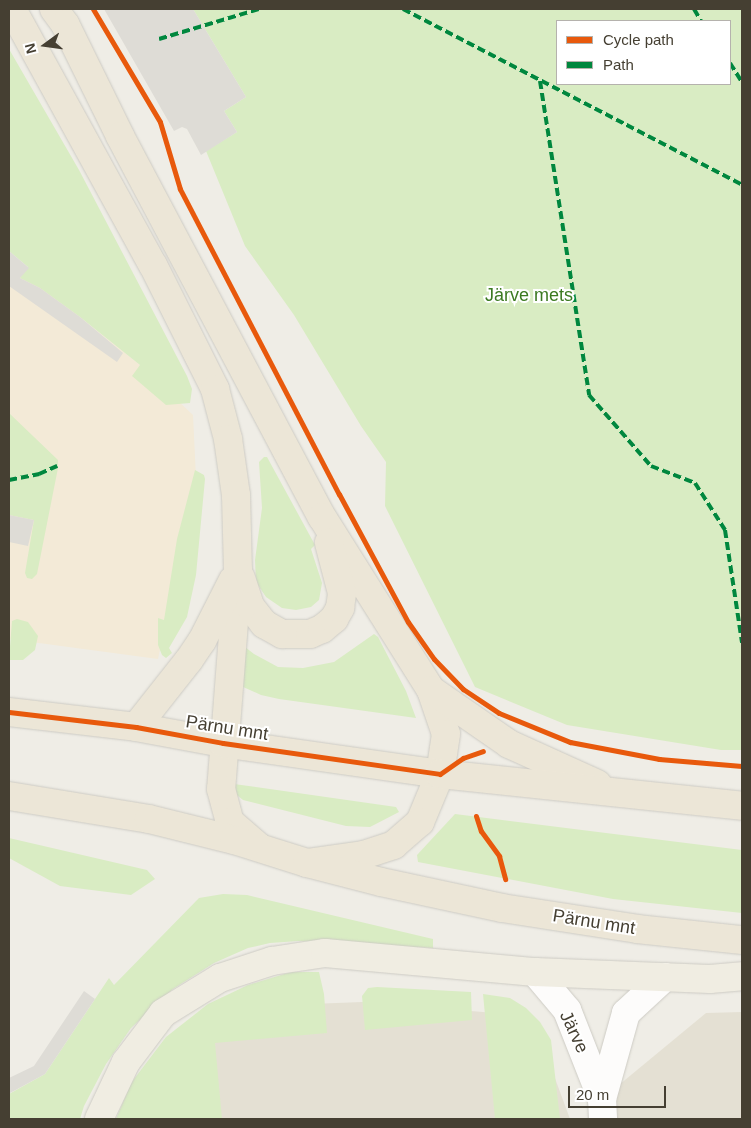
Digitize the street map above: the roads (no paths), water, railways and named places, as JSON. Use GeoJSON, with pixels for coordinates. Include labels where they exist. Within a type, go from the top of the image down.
{"type":"FeatureCollection","features":[{"type":"Feature","properties":{"kind":"highway"},"geometry":{"type":"LineString","coordinates":[[12,9],[148,256],[215,389],[228,439],[236,495],[238,570],[230,694],[223,742],[221,789],[230,822],[259,847]]}},
{"type":"Feature","properties":{"kind":"highway"},"geometry":{"type":"LineString","coordinates":[[54,9],[322,517],[431,690],[446,734],[440,774],[420,822],[394,845],[363,855],[307,863]]}},
{"type":"Feature","properties":{"kind":"highway"},"geometry":{"type":"LineString","coordinates":[[238,570],[250,606],[264,624],[282,634],[294,636],[310,634],[322,629],[334,619],[340,608],[342,593],[322,517]]}},
{"type":"Feature","properties":{"kind":"highway"},"geometry":{"type":"LineString","coordinates":[[136,727],[202,640],[238,570]]}},
{"type":"Feature","properties":{"kind":"highway"},"geometry":{"type":"LineString","coordinates":[[431,690],[509,744],[620,794]]}},
{"type":"Feature","properties":{"kind":"highway","name":"Pärnu mnt"},"geometry":{"type":"LineString","coordinates":[[9,712],[136,727],[223,742],[440,774],[742,806]]}},
{"type":"Feature","properties":{"kind":"highway","name":"Pärnu mnt"},"geometry":{"type":"LineString","coordinates":[[9,796],[149,820],[259,847],[307,863],[381,882],[502,908],[637,929],[742,940]]}},
{"type":"Feature","properties":{"kind":"main road"},"geometry":{"type":"LineString","coordinates":[[99,1119],[126,1062],[163,1013],[220,978],[272,961],[325,954],[535,972],[710,979],[742,976]]}},
{"type":"Feature","properties":{"kind":"street","name":"Järve"},"geometry":{"type":"LineString","coordinates":[[535,972],[566,1010],[603,1109]]}},
{"type":"Feature","properties":{"kind":"street","name":"Järve"},"geometry":{"type":"LineString","coordinates":[[603,1109],[626,1014],[665,977]]}},
{"type":"Feature","properties":{"kind":"park label","name":"Järve mets"},"geometry":{"type":"Point","coordinates":[529,295]}}]}
